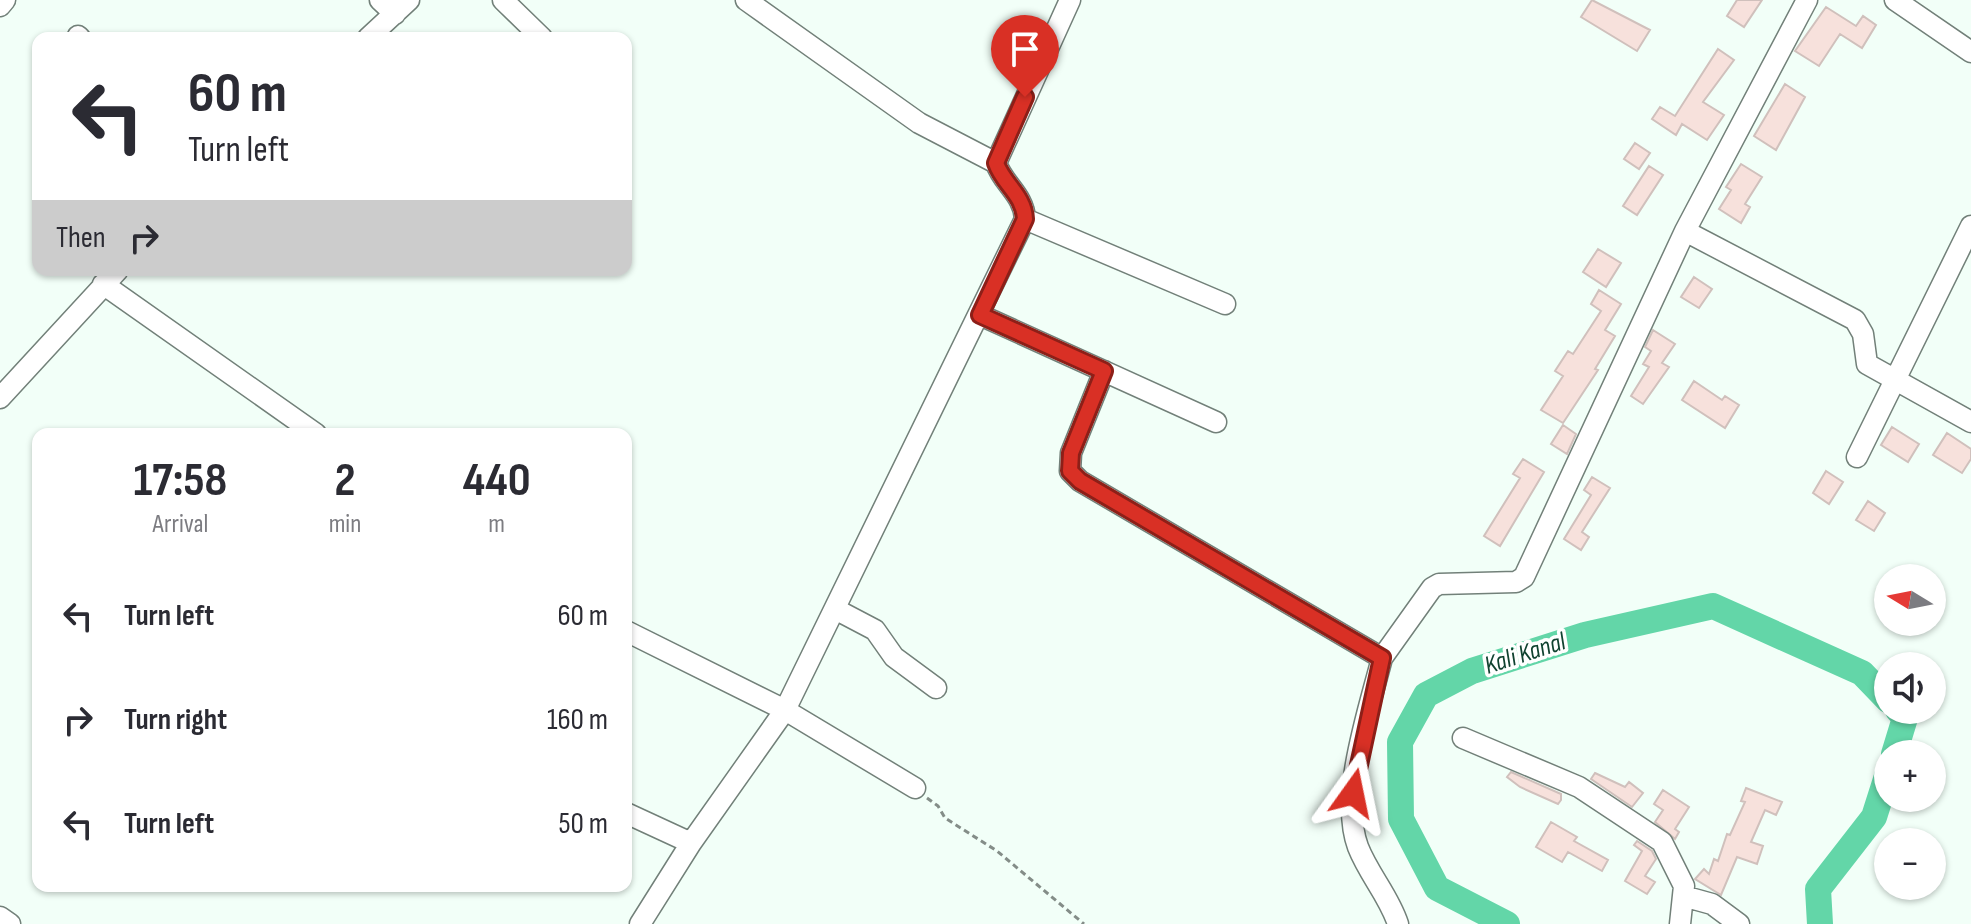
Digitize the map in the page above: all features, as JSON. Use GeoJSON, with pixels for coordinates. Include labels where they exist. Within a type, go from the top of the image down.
{"type":"FeatureCollection","features":[{"type":"Feature","properties":{"kind":"street"},"geometry":{"type":"LineString","coordinates":[[0,6],[5,0]]}},
{"type":"Feature","properties":{"kind":"street"},"geometry":{"type":"LineString","coordinates":[[503,0],[536,32]]}},
{"type":"Feature","properties":{"kind":"street"},"geometry":{"type":"LineString","coordinates":[[640,924],[691,843],[785,710],[1025,219],[1024,205],[1001,176],[996,163],[919,123],[746,0]]}},
{"type":"Feature","properties":{"kind":"street"},"geometry":{"type":"LineString","coordinates":[[996,163],[1070,0]]}},
{"type":"Feature","properties":{"kind":"street"},"geometry":{"type":"LineString","coordinates":[[1398,924],[1388,895],[1358,847],[1353,826],[1353,793],[1382,658],[1432,588],[1439,584],[1516,582],[1524,577],[1685,231],[1807,0]]}},
{"type":"Feature","properties":{"kind":"street"},"geometry":{"type":"LineString","coordinates":[[1895,0],[1971,52]]}},
{"type":"Feature","properties":{"kind":"street"},"geometry":{"type":"LineString","coordinates":[[373,32],[395,5]]}},
{"type":"Feature","properties":{"kind":"street"},"geometry":{"type":"LineString","coordinates":[[1025,219],[1225,304]]}},
{"type":"Feature","properties":{"kind":"street"},"geometry":{"type":"LineString","coordinates":[[1857,457],[1971,226]]}},
{"type":"Feature","properties":{"kind":"street"},"geometry":{"type":"LineString","coordinates":[[1685,231],[1855,320],[1863,334],[1867,364],[1971,422]]}},
{"type":"Feature","properties":{"kind":"street"},"geometry":{"type":"LineString","coordinates":[[1,396],[110,277],[308,428]]}},
{"type":"Feature","properties":{"kind":"street"},"geometry":{"type":"LineString","coordinates":[[980,315],[1216,422]]}},
{"type":"Feature","properties":{"kind":"street"},"geometry":{"type":"LineString","coordinates":[[1104,371],[1071,453],[1070,471],[1080,481],[1382,658]]}},
{"type":"Feature","properties":{"kind":"street"},"geometry":{"type":"LineString","coordinates":[[835,609],[875,630],[894,657],[936,688]]}},
{"type":"Feature","properties":{"kind":"street"},"geometry":{"type":"LineString","coordinates":[[632,634],[785,710],[915,788]]}},
{"type":"Feature","properties":{"kind":"street"},"geometry":{"type":"LineString","coordinates":[[1463,738],[1579,787],[1662,842],[1679,872],[1683,896],[1680,924]]}},
{"type":"Feature","properties":{"kind":"street"},"geometry":{"type":"LineString","coordinates":[[632,816],[691,843]]}},
{"type":"Feature","properties":{"kind":"street"},"geometry":{"type":"LineString","coordinates":[[1683,896],[1712,904],[1739,924]]}},
{"type":"Feature","properties":{"kind":"street"},"geometry":{"type":"LineString","coordinates":[[0,917],[10,924]]}},
{"type":"Feature","properties":{"kind":"path"},"geometry":{"type":"LineString","coordinates":[[915,788],[938,806],[945,818],[997,851],[1084,924]]}},
{"type":"Feature","properties":{"kind":"building"},"geometry":{"type":"Polygon","coordinates":[[[1592,0],[1650,30],[1637,51],[1581,17],[1592,0]]]}},
{"type":"Feature","properties":{"kind":"building"},"geometry":{"type":"Polygon","coordinates":[[[1737,0],[1762,0],[1744,27],[1727,16],[1737,0]]]}},
{"type":"Feature","properties":{"kind":"building"},"geometry":{"type":"Polygon","coordinates":[[[1826,7],[1856,26],[1863,16],[1876,25],[1862,48],[1840,34],[1819,66],[1795,51],[1826,7]]]}},
{"type":"Feature","properties":{"kind":"building"},"geometry":{"type":"Polygon","coordinates":[[[1718,49],[1734,60],[1703,102],[1724,115],[1707,140],[1682,124],[1676,135],[1652,119],[1660,107],[1675,116],[1718,49]]]}},
{"type":"Feature","properties":{"kind":"building"},"geometry":{"type":"Polygon","coordinates":[[[1785,84],[1805,97],[1776,150],[1754,136],[1785,84]]]}},
{"type":"Feature","properties":{"kind":"building"},"geometry":{"type":"Polygon","coordinates":[[[1635,143],[1650,153],[1639,169],[1624,159],[1635,143]]]}},
{"type":"Feature","properties":{"kind":"building"},"geometry":{"type":"Polygon","coordinates":[[[1741,164],[1762,177],[1745,204],[1750,207],[1741,223],[1719,209],[1731,190],[1726,187],[1741,164]]]}},
{"type":"Feature","properties":{"kind":"building"},"geometry":{"type":"Polygon","coordinates":[[[1649,166],[1663,175],[1637,215],[1623,206],[1649,166]]]}},
{"type":"Feature","properties":{"kind":"building"},"geometry":{"type":"Polygon","coordinates":[[[1598,249],[1621,263],[1606,287],[1583,272],[1598,249]]]}},
{"type":"Feature","properties":{"kind":"building"},"geometry":{"type":"Polygon","coordinates":[[[1694,277],[1712,289],[1699,308],[1681,297],[1694,277]]]}},
{"type":"Feature","properties":{"kind":"building"},"geometry":{"type":"Polygon","coordinates":[[[1599,290],[1621,304],[1605,330],[1615,336],[1595,369],[1598,370],[1563,423],[1541,410],[1563,376],[1555,371],[1568,351],[1573,354],[1601,311],[1591,304],[1599,290]]]}},
{"type":"Feature","properties":{"kind":"building"},"geometry":{"type":"Polygon","coordinates":[[[1653,330],[1675,344],[1662,363],[1669,367],[1643,404],[1631,396],[1649,367],[1643,364],[1651,351],[1645,347],[1653,330]]]}},
{"type":"Feature","properties":{"kind":"building"},"geometry":{"type":"Polygon","coordinates":[[[1694,381],[1722,400],[1725,396],[1739,405],[1725,428],[1682,400],[1694,381]]]}},
{"type":"Feature","properties":{"kind":"building"},"geometry":{"type":"Polygon","coordinates":[[[1563,425],[1576,434],[1567,454],[1551,444],[1563,425]]]}},
{"type":"Feature","properties":{"kind":"building"},"geometry":{"type":"Polygon","coordinates":[[[1892,427],[1919,444],[1908,462],[1881,445],[1892,427]]]}},
{"type":"Feature","properties":{"kind":"building"},"geometry":{"type":"Polygon","coordinates":[[[1947,433],[1971,449],[1971,459],[1962,473],[1933,455],[1947,433]]]}},
{"type":"Feature","properties":{"kind":"building"},"geometry":{"type":"Polygon","coordinates":[[[1523,459],[1544,472],[1500,546],[1484,536],[1520,478],[1513,474],[1523,459]]]}},
{"type":"Feature","properties":{"kind":"building"},"geometry":{"type":"Polygon","coordinates":[[[1826,471],[1843,482],[1829,504],[1813,493],[1826,471]]]}},
{"type":"Feature","properties":{"kind":"building"},"geometry":{"type":"Polygon","coordinates":[[[1592,477],[1610,488],[1582,532],[1589,537],[1581,550],[1564,539],[1591,495],[1584,490],[1592,477]]]}},
{"type":"Feature","properties":{"kind":"building"},"geometry":{"type":"Polygon","coordinates":[[[1868,501],[1885,513],[1874,531],[1856,520],[1868,501]]]}},
{"type":"Feature","properties":{"kind":"building"},"geometry":{"type":"Polygon","coordinates":[[[1511,772],[1561,794],[1561,800],[1558,804],[1520,787],[1507,777],[1511,772]]]}},
{"type":"Feature","properties":{"kind":"building"},"geometry":{"type":"Polygon","coordinates":[[[1595,773],[1625,787],[1629,782],[1643,793],[1632,807],[1591,779],[1595,773]]]}},
{"type":"Feature","properties":{"kind":"building"},"geometry":{"type":"Polygon","coordinates":[[[1746,788],[1782,802],[1776,815],[1765,810],[1751,842],[1763,846],[1757,864],[1737,857],[1721,895],[1695,879],[1704,869],[1709,874],[1714,859],[1718,861],[1727,834],[1730,835],[1745,802],[1741,801],[1746,788]]]}},
{"type":"Feature","properties":{"kind":"building"},"geometry":{"type":"Polygon","coordinates":[[[1663,790],[1689,807],[1675,829],[1679,832],[1675,839],[1655,822],[1663,810],[1654,804],[1663,790]]]}},
{"type":"Feature","properties":{"kind":"building"},"geometry":{"type":"Polygon","coordinates":[[[1551,822],[1577,837],[1574,841],[1608,860],[1602,871],[1568,852],[1562,862],[1536,847],[1551,822]]]}},
{"type":"Feature","properties":{"kind":"building"},"geometry":{"type":"Polygon","coordinates":[[[1637,841],[1652,851],[1656,859],[1645,876],[1655,882],[1647,894],[1625,881],[1642,851],[1634,845],[1637,841]]]}},
{"type":"Feature","properties":{"kind":"waterway","name":"Kali Kanal"},"geometry":{"type":"LineString","coordinates":[[1507,924],[1437,888],[1401,819],[1400,742],[1426,695],[1472,671],[1585,635],[1713,606],[1862,673],[1874,685]]}},
{"type":"Feature","properties":{"kind":"waterway","name":"Kali Kanal"},"geometry":{"type":"LineString","coordinates":[[1898,740],[1903,724]]}},
{"type":"Feature","properties":{"kind":"waterway","name":"Kali Kanal"},"geometry":{"type":"LineString","coordinates":[[1820,924],[1818,889],[1876,812]]}},
{"type":"Feature","properties":{"kind":"route"},"geometry":{"type":"LineString","coordinates":[[1025,97],[996,163],[1001,176],[1024,205],[1025,219],[980,315],[1104,371],[1069,462],[1070,471],[1080,481],[1382,658],[1353,793]]}}]}
